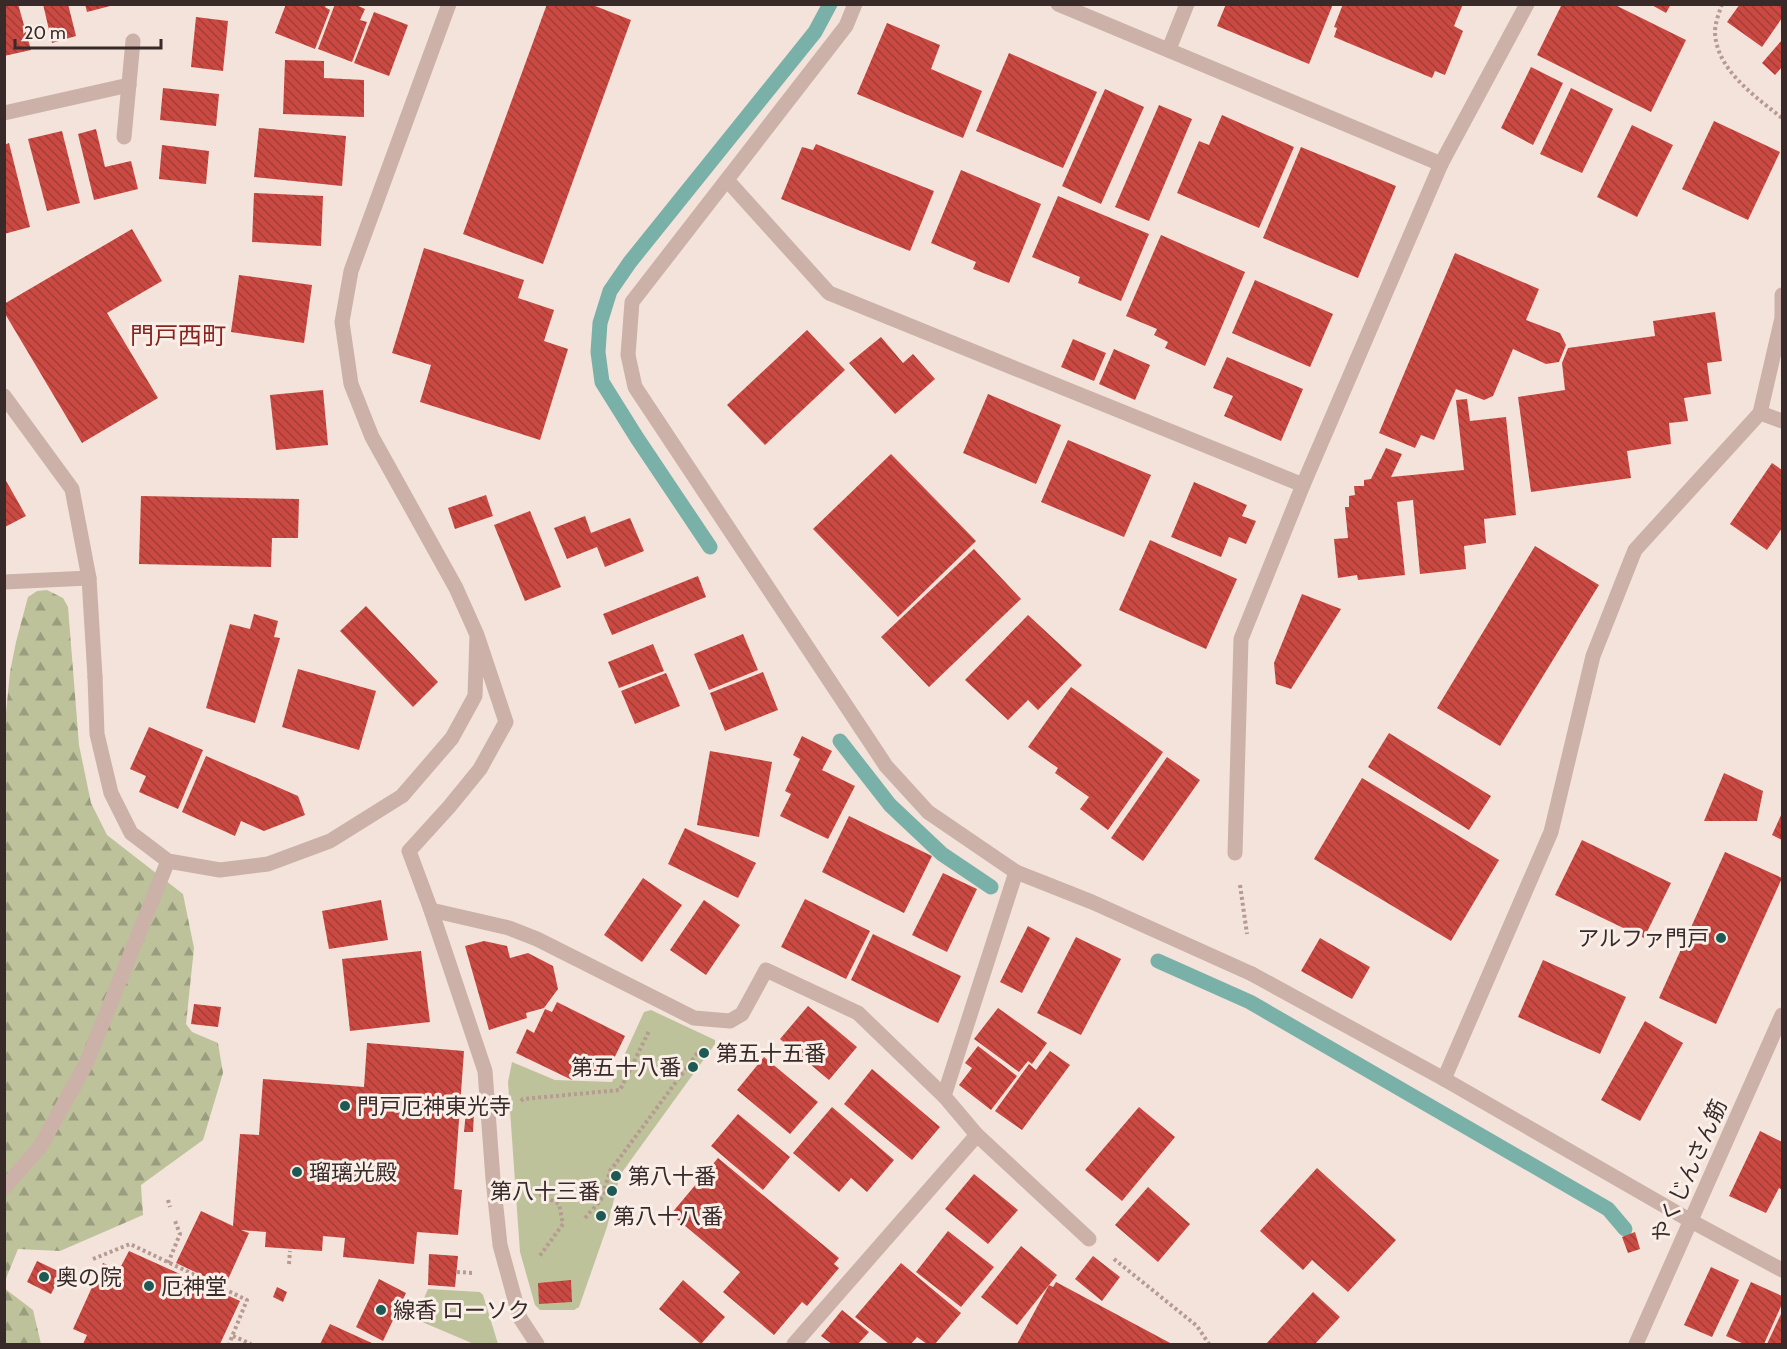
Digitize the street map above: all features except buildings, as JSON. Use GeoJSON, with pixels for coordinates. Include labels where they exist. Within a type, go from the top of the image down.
{"type":"FeatureCollection","features":[{"type":"Feature","properties":{"kind":"street"},"geometry":{"type":"LineString","coordinates":[[449,4],[351,271],[342,322],[351,384],[372,437],[456,588],[477,635],[506,722],[480,769],[409,851],[485,1071],[500,1245],[520,1318],[537,1344]]}},
{"type":"Feature","properties":{"kind":"street"},"geometry":{"type":"LineString","coordinates":[[846,26],[855,4]]}},
{"type":"Feature","properties":{"kind":"street"},"geometry":{"type":"LineString","coordinates":[[862,4],[632,302],[628,355],[636,387],[886,766],[928,812],[1016,872],[1092,902],[1252,974],[1444,1079],[1782,1270]]}},
{"type":"Feature","properties":{"kind":"street"},"geometry":{"type":"LineString","coordinates":[[1058,4],[1441,164]]}},
{"type":"Feature","properties":{"kind":"street"},"geometry":{"type":"LineString","coordinates":[[1169,50],[1187,4]]}},
{"type":"Feature","properties":{"kind":"street"},"geometry":{"type":"LineString","coordinates":[[1235,853],[1241,639],[1303,484],[1441,164],[1527,4]]}},
{"type":"Feature","properties":{"kind":"street"},"geometry":{"type":"LineString","coordinates":[[124,137],[133,41]]}},
{"type":"Feature","properties":{"kind":"street"},"geometry":{"type":"LineString","coordinates":[[4,113],[129,85]]}},
{"type":"Feature","properties":{"kind":"street"},"geometry":{"type":"LineString","coordinates":[[727,180],[829,292],[1303,484]]}},
{"type":"Feature","properties":{"kind":"street"},"geometry":{"type":"LineString","coordinates":[[1444,1079],[1551,832],[1593,656],[1635,550],[1760,413],[1782,318],[1782,295]]}},
{"type":"Feature","properties":{"kind":"street"},"geometry":{"type":"LineString","coordinates":[[4,396],[72,489],[89,578],[96,677],[97,734],[111,793],[131,833],[168,861],[220,870],[268,864],[330,841],[402,796],[452,738],[475,696],[477,635]]}},
{"type":"Feature","properties":{"kind":"street"},"geometry":{"type":"LineString","coordinates":[[1760,413],[1782,421]]}},
{"type":"Feature","properties":{"kind":"street"},"geometry":{"type":"LineString","coordinates":[[4,582],[89,578]]}},
{"type":"Feature","properties":{"kind":"street"},"geometry":{"type":"LineString","coordinates":[[4,1188],[40,1147],[86,1064],[168,861]]}},
{"type":"Feature","properties":{"kind":"street"},"geometry":{"type":"LineString","coordinates":[[944,1096],[1016,872]]}},
{"type":"Feature","properties":{"kind":"street"},"geometry":{"type":"LineString","coordinates":[[431,910],[509,928],[537,939],[694,1018],[730,1021],[742,1014],[766,970],[858,1013],[944,1096],[977,1135],[1089,1239]]}},
{"type":"Feature","properties":{"kind":"street","name":"やくじんさん筋"},"geometry":{"type":"LineString","coordinates":[[1637,1344],[1782,1015]]}},
{"type":"Feature","properties":{"kind":"street"},"geometry":{"type":"LineString","coordinates":[[794,1344],[977,1135]]}},
{"type":"Feature","properties":{"kind":"path"},"geometry":{"type":"LineString","coordinates":[[1722,4],[1715,31],[1720,55],[1744,87],[1782,118]]}},
{"type":"Feature","properties":{"kind":"path"},"geometry":{"type":"LineString","coordinates":[[1235,853],[1252,974]]}},
{"type":"Feature","properties":{"kind":"path"},"geometry":{"type":"LineString","coordinates":[[517,1107],[523,1099],[621,1090],[653,1024]]}},
{"type":"Feature","properties":{"kind":"path"},"geometry":{"type":"LineString","coordinates":[[585,1218],[601,1200],[610,1171],[702,1047]]}},
{"type":"Feature","properties":{"kind":"path"},"geometry":{"type":"LineString","coordinates":[[508,1274],[534,1265],[562,1224],[560,1204],[525,1186]]}},
{"type":"Feature","properties":{"kind":"path"},"geometry":{"type":"LineString","coordinates":[[168,1200],[170,1207]]}},
{"type":"Feature","properties":{"kind":"path"},"geometry":{"type":"LineString","coordinates":[[168,1263],[180,1234],[175,1221]]}},
{"type":"Feature","properties":{"kind":"path"},"geometry":{"type":"LineString","coordinates":[[1089,1239],[1197,1326],[1209,1344]]}},
{"type":"Feature","properties":{"kind":"path"},"geometry":{"type":"LineString","coordinates":[[93,1259],[130,1244],[248,1300],[229,1344]]}},
{"type":"Feature","properties":{"kind":"path"},"geometry":{"type":"LineString","coordinates":[[289,1264],[290,1251]]}},
{"type":"Feature","properties":{"kind":"path"},"geometry":{"type":"LineString","coordinates":[[234,1336],[251,1344]]}},
{"type":"Feature","properties":{"kind":"green space"},"geometry":{"type":"Polygon","coordinates":[[[47,590],[63,598],[68,607],[79,745],[91,803],[107,835],[183,894],[194,948],[186,1024],[192,1032],[218,1043],[223,1073],[203,1140],[141,1185],[143,1215],[60,1251],[18,1249],[5,1281],[5,723],[10,672],[28,597],[37,591],[47,590]]]}},
{"type":"Feature","properties":{"kind":"green space"},"geometry":{"type":"Polygon","coordinates":[[[651,1010],[715,1040],[715,1044],[620,1175],[607,1227],[579,1307],[574,1310],[540,1310],[535,1305],[520,1252],[508,1082],[512,1062],[555,1080],[612,1082],[644,1012],[651,1010]]]}},
{"type":"Feature","properties":{"kind":"green space"},"geometry":{"type":"Polygon","coordinates":[[[4,1288],[33,1310],[41,1344],[5,1344],[4,1288]]]}},
{"type":"Feature","properties":{"kind":"green space"},"geometry":{"type":"Polygon","coordinates":[[[428,1289],[480,1292],[483,1295],[498,1344],[474,1344],[415,1319],[428,1289]]]}},
{"type":"Feature","properties":{"kind":"waterway"},"geometry":{"type":"LineString","coordinates":[[710,547],[602,382],[598,352],[600,323],[610,291],[630,262],[815,32],[830,4]]}},
{"type":"Feature","properties":{"kind":"waterway"},"geometry":{"type":"LineString","coordinates":[[840,741],[890,805],[942,854],[991,887]]}},
{"type":"Feature","properties":{"kind":"waterway"},"geometry":{"type":"LineString","coordinates":[[1158,961],[1250,1002],[1608,1209],[1625,1229]]}},
{"type":"Feature","properties":{"kind":"place","name":"アルファ門戸"},"geometry":{"type":"Point","coordinates":[1721,938]}},
{"type":"Feature","properties":{"kind":"place","name":"第五十五番"},"geometry":{"type":"Point","coordinates":[704,1053]}},
{"type":"Feature","properties":{"kind":"place","name":"第五十八番"},"geometry":{"type":"Point","coordinates":[693,1067]}},
{"type":"Feature","properties":{"kind":"place","name":"門戸厄神東光寺"},"geometry":{"type":"Point","coordinates":[345,1106]}},
{"type":"Feature","properties":{"kind":"place","name":"瑠璃光殿"},"geometry":{"type":"Point","coordinates":[297,1172]}},
{"type":"Feature","properties":{"kind":"place","name":"第八十番"},"geometry":{"type":"Point","coordinates":[616,1176]}},
{"type":"Feature","properties":{"kind":"place","name":"第八十三番"},"geometry":{"type":"Point","coordinates":[612,1191]}},
{"type":"Feature","properties":{"kind":"place","name":"第八十八番"},"geometry":{"type":"Point","coordinates":[601,1216]}},
{"type":"Feature","properties":{"kind":"place","name":"奥の院"},"geometry":{"type":"Point","coordinates":[44,1277]}},
{"type":"Feature","properties":{"kind":"place","name":"厄神堂"},"geometry":{"type":"Point","coordinates":[149,1286]}},
{"type":"Feature","properties":{"kind":"place","name":"線香 ローソク"},"geometry":{"type":"Point","coordinates":[381,1310]}},
{"type":"Feature","properties":{"kind":"district","name":"門戸西町"},"geometry":{"type":"Point","coordinates":[178,335]}}]}
